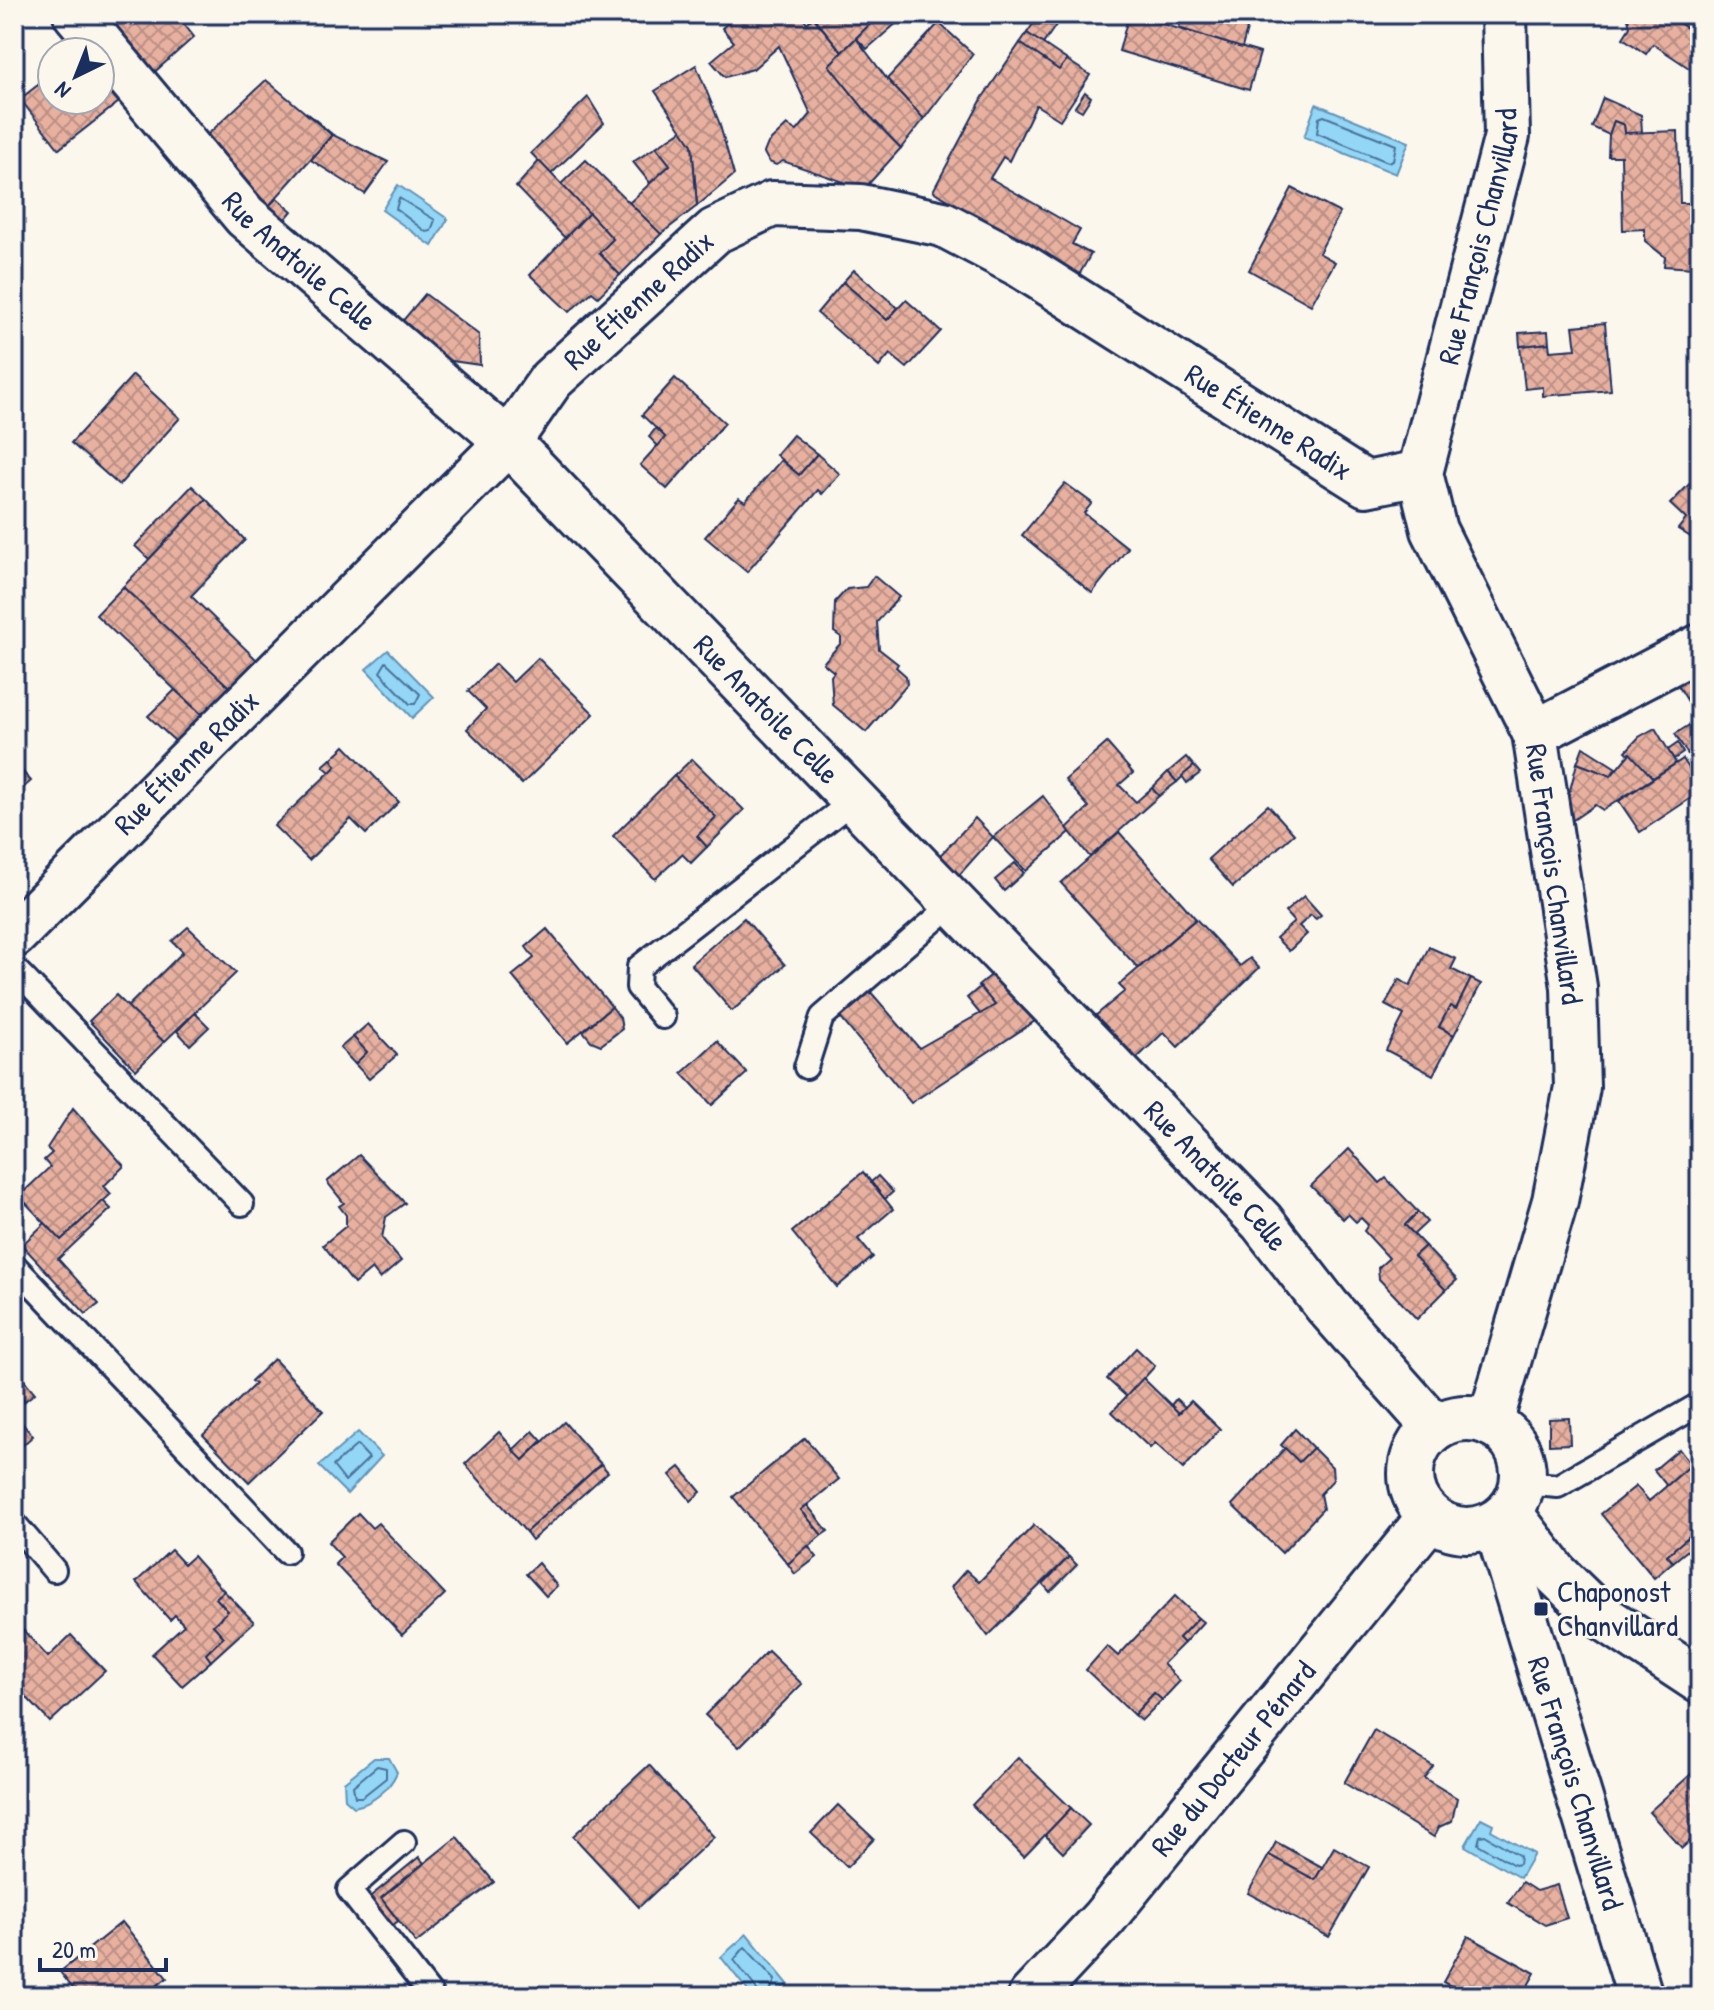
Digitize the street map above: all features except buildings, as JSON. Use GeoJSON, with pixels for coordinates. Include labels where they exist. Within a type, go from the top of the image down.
{"type":"FeatureCollection","features":[{"type":"Feature","properties":{"kind":"street","name":"Rue Anatoile Celle"},"geometry":{"type":"LineString","coordinates":[[76,14],[245,216],[508,442],[1262,1222],[1327,1306],[1435,1428]]}},
{"type":"Feature","properties":{"kind":"street","name":"Rue François Chanvillard"},"geometry":{"type":"LineString","coordinates":[[1490,1423],[1555,1201],[1577,1087],[1574,987],[1535,733],[1434,530],[1420,473],[1507,136],[1504,14]]}},
{"type":"Feature","properties":{"kind":"street","name":"Rue Étienne Radix"},"geometry":{"type":"LineString","coordinates":[[14,935],[508,442],[551,380],[715,231],[772,204],[861,207],[943,224],[1019,264],[1366,484],[1420,473]]}},
{"type":"Feature","properties":{"kind":"street"},"geometry":{"type":"LineString","coordinates":[[1535,733],[1700,647]]}},
{"type":"Feature","properties":{"kind":"street"},"geometry":{"type":"LineString","coordinates":[[1471,1418],[1490,1423],[1510,1437],[1522,1459],[1509,1506],[1474,1531],[1450,1528],[1430,1517],[1415,1496],[1411,1471],[1418,1447],[1435,1428],[1452,1420],[1471,1418]]}},
{"type":"Feature","properties":{"kind":"street","name":"Rue François Chanvillard"},"geometry":{"type":"LineString","coordinates":[[1509,1506],[1640,1996]]}},
{"type":"Feature","properties":{"kind":"street"},"geometry":{"type":"LineString","coordinates":[[1509,1506],[1556,1574],[1594,1611],[1700,1681]]}},
{"type":"Feature","properties":{"kind":"street","name":"Rue du Docteur Pénard"},"geometry":{"type":"LineString","coordinates":[[1031,1996],[1104,1918],[1430,1517]]}},
{"type":"Feature","properties":{"kind":"lane"},"geometry":{"type":"LineString","coordinates":[[663,1017],[638,987],[639,967],[854,800]]}},
{"type":"Feature","properties":{"kind":"lane"},"geometry":{"type":"LineString","coordinates":[[806,1067],[822,1017],[954,903]]}},
{"type":"Feature","properties":{"kind":"lane"},"geometry":{"type":"LineString","coordinates":[[14,968],[242,1204]]}},
{"type":"Feature","properties":{"kind":"lane"},"geometry":{"type":"LineString","coordinates":[[14,1265],[286,1552]]}},
{"type":"Feature","properties":{"kind":"lane"},"geometry":{"type":"LineString","coordinates":[[1509,1506],[1558,1486],[1700,1404]]}},
{"type":"Feature","properties":{"kind":"lane"},"geometry":{"type":"LineString","coordinates":[[14,1523],[54,1570]]}},
{"type":"Feature","properties":{"kind":"lane"},"geometry":{"type":"LineString","coordinates":[[404,1842],[349,1890],[432,1996]]}},
{"type":"Feature","properties":{"kind":"water"},"geometry":{"type":"Polygon","coordinates":[[[1316,104],[1409,142],[1396,174],[1304,137],[1316,104]]]}},
{"type":"Feature","properties":{"kind":"water"},"geometry":{"type":"Polygon","coordinates":[[[398,185],[448,219],[432,246],[382,210],[398,185]]]}},
{"type":"Feature","properties":{"kind":"water"},"geometry":{"type":"Polygon","coordinates":[[[388,650],[434,697],[412,718],[366,669],[388,650]]]}},
{"type":"Feature","properties":{"kind":"water"},"geometry":{"type":"Polygon","coordinates":[[[358,1432],[382,1456],[347,1494],[319,1466],[358,1432]]]}},
{"type":"Feature","properties":{"kind":"water"},"geometry":{"type":"Polygon","coordinates":[[[374,1758],[389,1758],[397,1772],[380,1795],[354,1807],[345,1799],[344,1782],[374,1758]]]}},
{"type":"Feature","properties":{"kind":"water"},"geometry":{"type":"Polygon","coordinates":[[[1481,1818],[1493,1824],[1491,1830],[1534,1854],[1520,1878],[1465,1846],[1481,1818]]]}},
{"type":"Feature","properties":{"kind":"water"},"geometry":{"type":"Polygon","coordinates":[[[747,1934],[788,1984],[772,1996],[752,1996],[721,1957],[747,1934]]]}},
{"type":"Feature","properties":{"kind":"place","name":"Chaponost Chanvillard"},"geometry":{"type":"Point","coordinates":[1541,1609]}}]}
